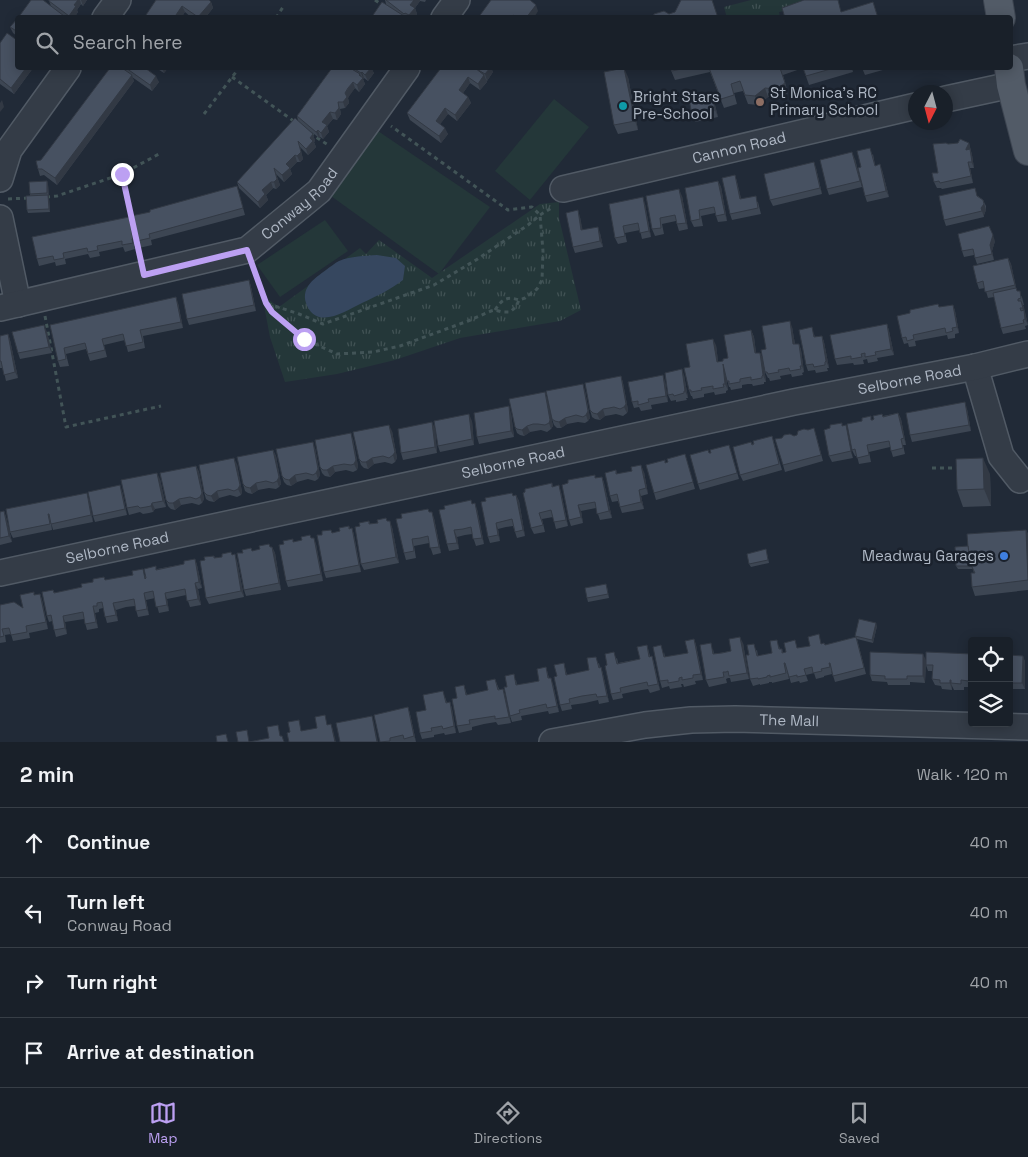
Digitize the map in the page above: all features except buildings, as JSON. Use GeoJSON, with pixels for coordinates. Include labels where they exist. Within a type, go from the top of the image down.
{"type":"FeatureCollection","features":[{"type":"Feature","properties":{"kind":"main road"},"geometry":{"type":"LineString","coordinates":[[998,0],[1000,15]]}},
{"type":"Feature","properties":{"kind":"main road"},"geometry":{"type":"LineString","coordinates":[[1010,71],[1028,151]]}},
{"type":"Feature","properties":{"kind":"street"},"geometry":{"type":"LineString","coordinates":[[107,15],[118,0]]}},
{"type":"Feature","properties":{"kind":"street"},"geometry":{"type":"LineString","coordinates":[[446,15],[457,0]]}},
{"type":"Feature","properties":{"kind":"street"},"geometry":{"type":"LineString","coordinates":[[1013,68],[1028,56]]}},
{"type":"Feature","properties":{"kind":"street"},"geometry":{"type":"LineString","coordinates":[[0,179],[9,150],[67,70]]}},
{"type":"Feature","properties":{"kind":"street","name":"Conway Road"},"geometry":{"type":"LineString","coordinates":[[20,303],[247,250],[319,192],[406,70]]}},
{"type":"Feature","properties":{"kind":"street"},"geometry":{"type":"LineString","coordinates":[[953,96],[1010,71]]}},
{"type":"Feature","properties":{"kind":"street","name":"Cannon Road"},"geometry":{"type":"LineString","coordinates":[[563,189],[908,108]]}},
{"type":"Feature","properties":{"kind":"street"},"geometry":{"type":"LineString","coordinates":[[0,218],[20,303]]}},
{"type":"Feature","properties":{"kind":"street","name":"Selborne Road"},"geometry":{"type":"LineString","coordinates":[[0,573],[794,402],[975,367],[1028,354]]}},
{"type":"Feature","properties":{"kind":"street"},"geometry":{"type":"LineString","coordinates":[[975,367],[1001,456],[1020,480]]}},
{"type":"Feature","properties":{"kind":"street","name":"The Mall"},"geometry":{"type":"LineString","coordinates":[[552,742],[645,724],[735,719],[950,724],[1025,732]]}},
{"type":"Feature","properties":{"kind":"path"},"geometry":{"type":"LineString","coordinates":[[375,0],[388,9]]}},
{"type":"Feature","properties":{"kind":"path"},"geometry":{"type":"LineString","coordinates":[[278,15],[283,7]]}},
{"type":"Feature","properties":{"kind":"path"},"geometry":{"type":"LineString","coordinates":[[204,114],[237,70]]}},
{"type":"Feature","properties":{"kind":"path"},"geometry":{"type":"LineString","coordinates":[[232,77],[296,123]]}},
{"type":"Feature","properties":{"kind":"path"},"geometry":{"type":"LineString","coordinates":[[247,250],[266,303],[272,312],[304,339],[337,354],[374,352],[400,346],[468,322],[495,310],[503,299],[519,300],[537,289],[542,280],[543,251],[540,215],[532,207],[508,210],[374,114]]}},
{"type":"Feature","properties":{"kind":"path"},"geometry":{"type":"LineString","coordinates":[[304,128],[344,157]]}},
{"type":"Feature","properties":{"kind":"path"},"geometry":{"type":"LineString","coordinates":[[0,200],[57,196],[122,174],[159,154]]}},
{"type":"Feature","properties":{"kind":"path"},"geometry":{"type":"LineString","coordinates":[[122,174],[144,275]]}},
{"type":"Feature","properties":{"kind":"path"},"geometry":{"type":"LineString","coordinates":[[266,303],[323,324],[434,286],[484,255],[565,199],[563,189]]}},
{"type":"Feature","properties":{"kind":"path"},"geometry":{"type":"LineString","coordinates":[[495,310],[510,312],[516,307],[519,300]]}},
{"type":"Feature","properties":{"kind":"path"},"geometry":{"type":"LineString","coordinates":[[20,303],[66,427],[162,406]]}},
{"type":"Feature","properties":{"kind":"path"},"geometry":{"type":"LineString","coordinates":[[932,468],[966,467]]}},
{"type":"Feature","properties":{"kind":"green space"},"geometry":{"type":"Polygon","coordinates":[[[751,0],[801,0],[802,7],[779,12],[780,15],[726,15],[724,7],[751,0]]]}},
{"type":"Feature","properties":{"kind":"green space"},"geometry":{"type":"Polygon","coordinates":[[[554,99],[589,127],[530,200],[495,171],[554,99]]]}},
{"type":"Feature","properties":{"kind":"green space"},"geometry":{"type":"Polygon","coordinates":[[[378,131],[490,207],[439,274],[331,196],[378,131]]]}},
{"type":"Feature","properties":{"kind":"green space"},"geometry":{"type":"Polygon","coordinates":[[[559,202],[559,218],[581,310],[560,321],[460,338],[395,360],[337,374],[285,382],[270,337],[262,295],[279,307],[360,248],[366,254],[379,240],[432,278],[540,204],[559,202]]]}},
{"type":"Feature","properties":{"kind":"green space"},"geometry":{"type":"Polygon","coordinates":[[[325,220],[348,251],[280,297],[257,265],[325,220]]]}},
{"type":"Feature","properties":{"kind":"water"},"geometry":{"type":"Polygon","coordinates":[[[377,255],[396,258],[405,266],[403,280],[383,293],[336,315],[325,318],[314,315],[311,312],[306,303],[305,292],[318,276],[344,259],[377,255]]]}},
{"type":"Feature","properties":{"kind":"place","name":"St Monica's RC Primary School"},"geometry":{"type":"Point","coordinates":[760,102]}},
{"type":"Feature","properties":{"kind":"place","name":"Bright Stars Pre-School"},"geometry":{"type":"Point","coordinates":[623,106]}},
{"type":"Feature","properties":{"kind":"place","name":"Meadway Garages"},"geometry":{"type":"Point","coordinates":[1004,556]}},
{"type":"Feature","properties":{"kind":"route"},"geometry":{"type":"LineString","coordinates":[[122,174],[144,275],[247,250],[266,303],[272,312],[304,339]]}}]}
